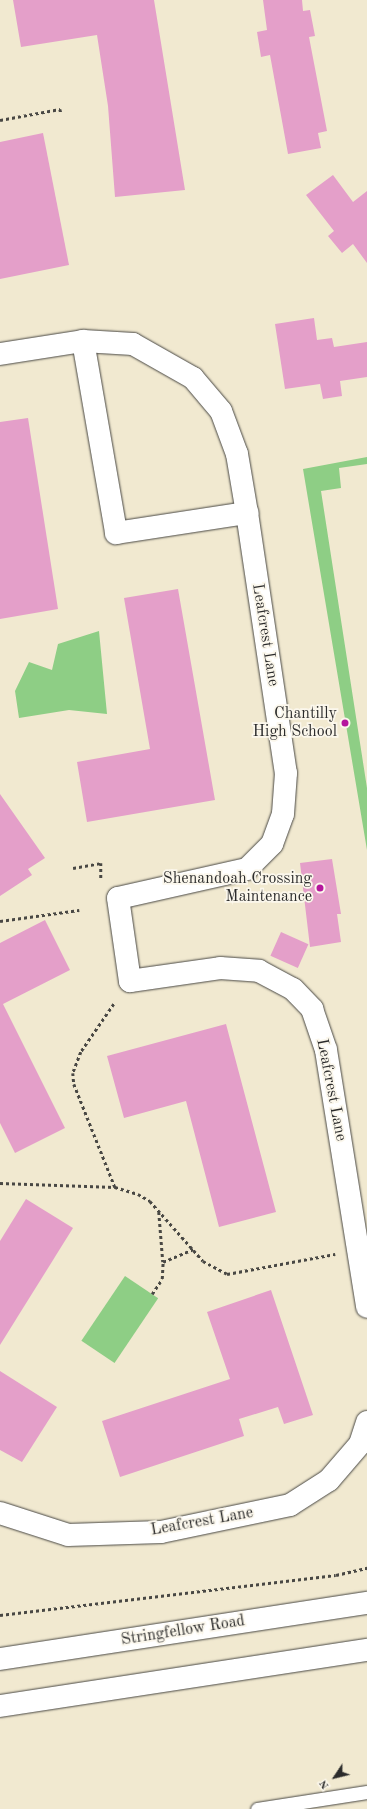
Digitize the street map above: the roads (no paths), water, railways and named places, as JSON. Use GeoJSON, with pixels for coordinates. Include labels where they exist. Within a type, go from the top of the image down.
{"type":"FeatureCollection","features":[{"type":"Feature","properties":{"kind":"street","name":"Leafcrest Lane"},"geometry":{"type":"LineString","coordinates":[[0,354],[83,342],[133,344],[193,378],[221,411],[237,454],[247,513],[286,773],[283,814],[272,844],[247,869],[118,898],[130,981],[220,968],[259,971],[293,989],[312,1009],[326,1050],[367,1307]]}},
{"type":"Feature","properties":{"kind":"street"},"geometry":{"type":"LineString","coordinates":[[83,342],[116,533],[247,513]]}},
{"type":"Feature","properties":{"kind":"street","name":"Leafcrest Lane"},"geometry":{"type":"LineString","coordinates":[[0,1513],[68,1535],[160,1532],[290,1505],[328,1480],[360,1444],[367,1422]]}},
{"type":"Feature","properties":{"kind":"street","name":"Stringfellow Road"},"geometry":{"type":"LineString","coordinates":[[3,1658],[367,1603]]}},
{"type":"Feature","properties":{"kind":"street"},"geometry":{"type":"LineString","coordinates":[[0,1706],[367,1650]]}},
{"type":"Feature","properties":{"kind":"lane"},"geometry":{"type":"LineString","coordinates":[[257,1809],[367,1792]]}},
{"type":"Feature","properties":{"kind":"place","name":"Chantilly High School"},"geometry":{"type":"Point","coordinates":[345,723]}},
{"type":"Feature","properties":{"kind":"place","name":"Shenandoah Crossing Maintenance"},"geometry":{"type":"Point","coordinates":[320,888]}}]}
